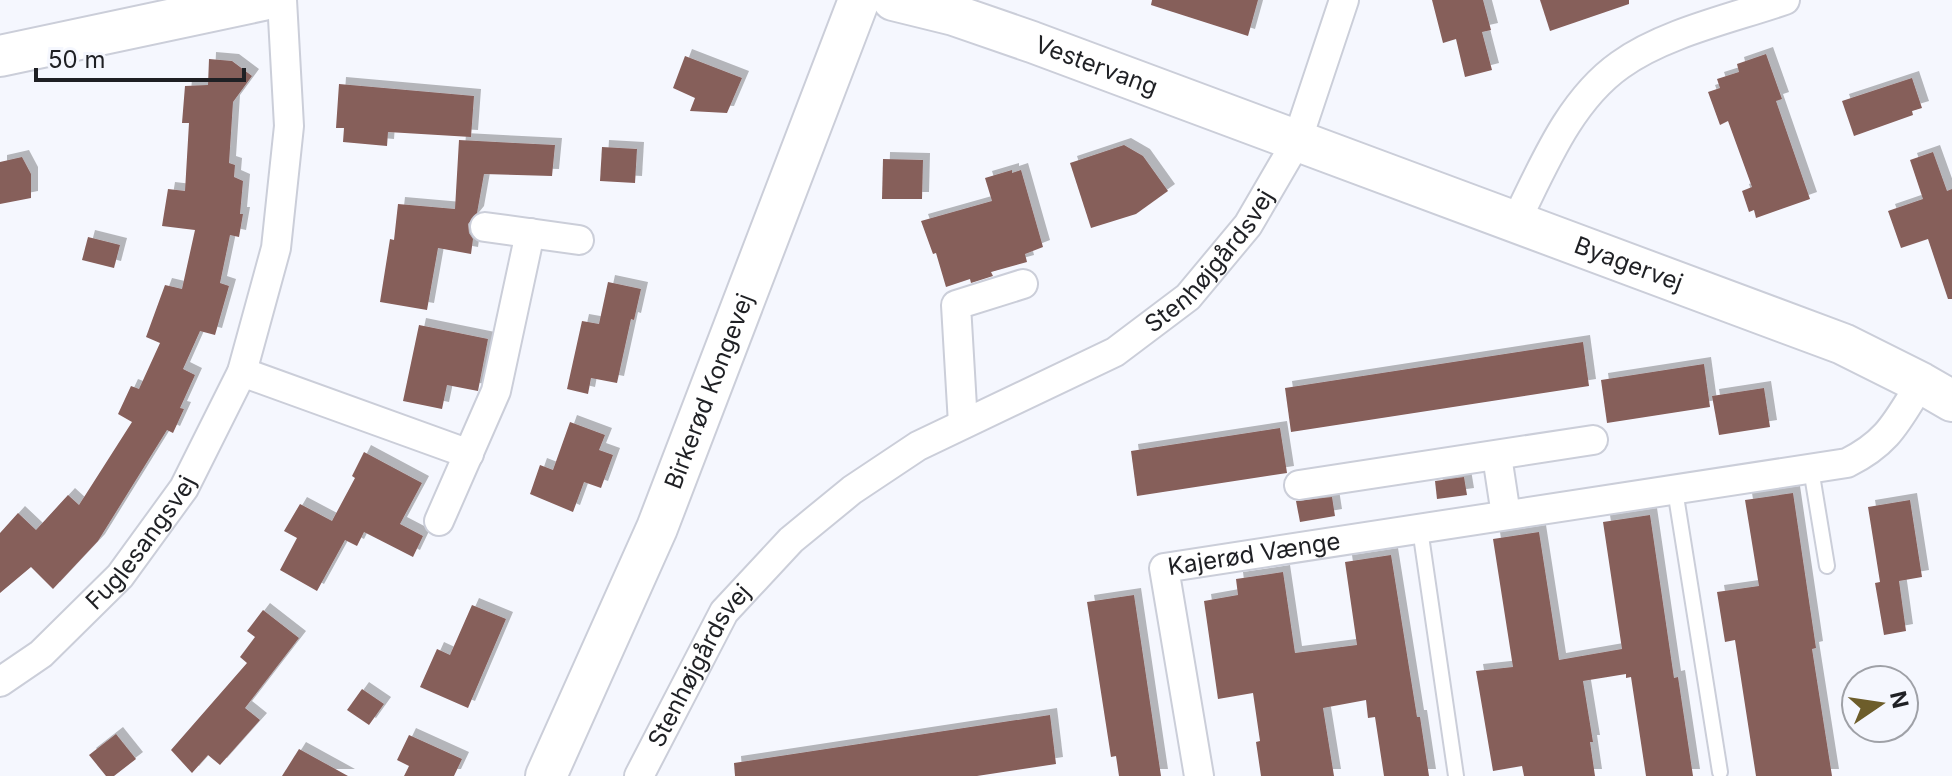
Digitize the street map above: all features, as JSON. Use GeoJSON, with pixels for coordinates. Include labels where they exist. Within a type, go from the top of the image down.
{"type":"FeatureCollection","features":[{"type":"Feature","properties":{"kind":"street"},"geometry":{"type":"LineString","coordinates":[[0,56],[263,0]]}},
{"type":"Feature","properties":{"kind":"street","name":"Fuglesangsvej"},"geometry":{"type":"LineString","coordinates":[[0,682],[41,654],[120,576],[184,488],[242,372],[276,248],[289,126],[282,0]]}},
{"type":"Feature","properties":{"kind":"street","name":"Birkerød Kongevej"},"geometry":{"type":"LineString","coordinates":[[546,776],[657,528],[859,0]]}},
{"type":"Feature","properties":{"kind":"street","name":"Vestervang"},"geometry":{"type":"LineString","coordinates":[[893,0],[954,15],[1019,37],[1297,141]]}},
{"type":"Feature","properties":{"kind":"street","name":"Stenhøjgårdsvej"},"geometry":{"type":"LineString","coordinates":[[639,776],[724,612],[781,550],[852,490],[918,446],[1115,352],[1188,297],[1248,225],[1297,141],[1344,0]]}},
{"type":"Feature","properties":{"kind":"street"},"geometry":{"type":"LineString","coordinates":[[1516,221],[1560,135],[1592,89],[1620,64],[1660,43],[1785,0]]}},
{"type":"Feature","properties":{"kind":"street","name":"Byagervej"},"geometry":{"type":"LineString","coordinates":[[1297,141],[1843,344],[1937,392]]}},
{"type":"Feature","properties":{"kind":"street"},"geometry":{"type":"LineString","coordinates":[[485,227],[579,240]]}},
{"type":"Feature","properties":{"kind":"street"},"geometry":{"type":"LineString","coordinates":[[439,521],[496,391],[530,233]]}},
{"type":"Feature","properties":{"kind":"street"},"geometry":{"type":"LineString","coordinates":[[963,424],[956,305],[1023,284]]}},
{"type":"Feature","properties":{"kind":"street"},"geometry":{"type":"LineString","coordinates":[[242,372],[469,454]]}},
{"type":"Feature","properties":{"kind":"street","name":"Kajerød Vænge"},"geometry":{"type":"LineString","coordinates":[[1199,776],[1164,568],[1847,463],[1870,451],[1937,392]]}},
{"type":"Feature","properties":{"kind":"street"},"geometry":{"type":"LineString","coordinates":[[1299,485],[1593,440]]}},
{"type":"Feature","properties":{"kind":"street"},"geometry":{"type":"LineString","coordinates":[[1497,456],[1506,515]]}},
{"type":"Feature","properties":{"kind":"lane"},"geometry":{"type":"LineString","coordinates":[[1811,469],[1827,566]]}},
{"type":"Feature","properties":{"kind":"lane"},"geometry":{"type":"LineString","coordinates":[[1675,490],[1720,772]]}},
{"type":"Feature","properties":{"kind":"lane"},"geometry":{"type":"LineString","coordinates":[[1420,529],[1456,776]]}},
{"type":"Feature","properties":{"kind":"building"},"geometry":{"type":"Polygon","coordinates":[[[1152,0],[1258,0],[1248,36],[1151,5],[1152,0]]]}},
{"type":"Feature","properties":{"kind":"building"},"geometry":{"type":"Polygon","coordinates":[[[1432,0],[1483,0],[1491,30],[1482,32],[1492,70],[1465,77],[1456,39],[1443,43],[1432,0]]]}},
{"type":"Feature","properties":{"kind":"building"},"geometry":{"type":"Polygon","coordinates":[[[1540,0],[1629,0],[1629,4],[1550,31],[1540,0]]]}},
{"type":"Feature","properties":{"kind":"building"},"geometry":{"type":"Polygon","coordinates":[[[1766,54],[1782,99],[1776,101],[1810,199],[1756,218],[1754,210],[1749,212],[1742,191],[1752,187],[1728,121],[1720,125],[1708,92],[1720,88],[1717,79],[1739,72],[1737,64],[1766,54]]]}},
{"type":"Feature","properties":{"kind":"building"},"geometry":{"type":"Polygon","coordinates":[[[685,56],[742,78],[727,113],[690,111],[695,98],[673,88],[685,56]]]}},
{"type":"Feature","properties":{"kind":"building"},"geometry":{"type":"Polygon","coordinates":[[[209,59],[232,61],[252,76],[233,102],[229,163],[235,165],[234,177],[243,181],[240,214],[243,214],[239,237],[230,235],[220,283],[229,286],[215,335],[200,331],[183,369],[195,375],[173,433],[167,430],[98,541],[53,589],[31,567],[0,593],[0,533],[18,513],[36,530],[68,495],[79,505],[132,422],[118,414],[131,386],[139,389],[160,343],[146,337],[165,285],[182,289],[195,230],[162,226],[168,189],[185,191],[189,123],[182,123],[185,86],[208,85],[209,59]]]}},
{"type":"Feature","properties":{"kind":"building"},"geometry":{"type":"Polygon","coordinates":[[[1912,78],[1922,108],[1912,111],[1913,115],[1854,136],[1842,101],[1912,78]]]}},
{"type":"Feature","properties":{"kind":"building"},"geometry":{"type":"Polygon","coordinates":[[[339,84],[474,96],[471,137],[388,132],[387,146],[343,142],[344,128],[336,128],[339,84]]]}},
{"type":"Feature","properties":{"kind":"building"},"geometry":{"type":"Polygon","coordinates":[[[459,140],[555,145],[552,176],[484,174],[477,213],[468,224],[473,239],[471,254],[438,248],[427,310],[380,302],[390,239],[394,240],[398,204],[455,209],[459,140]]]}},
{"type":"Feature","properties":{"kind":"building"},"geometry":{"type":"Polygon","coordinates":[[[1124,145],[1143,156],[1168,191],[1136,214],[1091,228],[1070,163],[1124,145]]]}},
{"type":"Feature","properties":{"kind":"building"},"geometry":{"type":"Polygon","coordinates":[[[602,147],[637,149],[635,183],[600,181],[602,147]]]}},
{"type":"Feature","properties":{"kind":"building"},"geometry":{"type":"Polygon","coordinates":[[[1933,152],[1947,191],[1952,189],[1952,299],[1948,299],[1928,239],[1901,248],[1888,211],[1923,199],[1910,160],[1933,152]]]}},
{"type":"Feature","properties":{"kind":"building"},"geometry":{"type":"Polygon","coordinates":[[[22,157],[31,174],[31,198],[0,204],[0,162],[22,157]]]}},
{"type":"Feature","properties":{"kind":"building"},"geometry":{"type":"Polygon","coordinates":[[[883,159],[923,160],[922,199],[882,199],[883,159]]]}},
{"type":"Feature","properties":{"kind":"building"},"geometry":{"type":"Polygon","coordinates":[[[1012,170],[1012,173],[1021,170],[1043,247],[1025,254],[1027,262],[991,272],[993,276],[971,283],[970,279],[946,287],[936,253],[933,254],[921,221],[992,201],[985,178],[1012,170]]]}},
{"type":"Feature","properties":{"kind":"building"},"geometry":{"type":"Polygon","coordinates":[[[88,237],[120,245],[114,268],[82,260],[88,237]]]}},
{"type":"Feature","properties":{"kind":"building"},"geometry":{"type":"Polygon","coordinates":[[[608,282],[641,289],[617,383],[591,378],[588,394],[567,389],[582,321],[599,324],[608,282]]]}},
{"type":"Feature","properties":{"kind":"building"},"geometry":{"type":"Polygon","coordinates":[[[419,325],[488,339],[478,391],[447,385],[442,409],[403,401],[419,325]]]}},
{"type":"Feature","properties":{"kind":"building"},"geometry":{"type":"Polygon","coordinates":[[[1583,342],[1589,386],[1291,432],[1285,388],[1583,342]]]}},
{"type":"Feature","properties":{"kind":"building"},"geometry":{"type":"Polygon","coordinates":[[[1704,364],[1710,407],[1607,423],[1601,380],[1704,364]]]}},
{"type":"Feature","properties":{"kind":"building"},"geometry":{"type":"Polygon","coordinates":[[[1764,388],[1770,427],[1719,435],[1712,396],[1764,388]]]}},
{"type":"Feature","properties":{"kind":"building"},"geometry":{"type":"Polygon","coordinates":[[[570,422],[605,435],[599,450],[613,455],[601,488],[584,482],[573,512],[530,494],[540,465],[553,470],[570,422]]]}},
{"type":"Feature","properties":{"kind":"building"},"geometry":{"type":"Polygon","coordinates":[[[1280,428],[1287,473],[1137,496],[1131,451],[1280,428]]]}},
{"type":"Feature","properties":{"kind":"building"},"geometry":{"type":"Polygon","coordinates":[[[364,452],[422,483],[400,524],[423,536],[413,557],[364,532],[357,546],[345,540],[317,591],[280,570],[297,538],[284,531],[300,504],[332,521],[355,478],[352,476],[364,452]]]}},
{"type":"Feature","properties":{"kind":"building"},"geometry":{"type":"Polygon","coordinates":[[[1464,477],[1467,495],[1437,499],[1435,481],[1464,477]]]}},
{"type":"Feature","properties":{"kind":"building"},"geometry":{"type":"Polygon","coordinates":[[[1793,493],[1816,648],[1812,649],[1832,776],[1756,776],[1735,640],[1725,642],[1717,592],[1759,586],[1745,500],[1793,493]]]}},
{"type":"Feature","properties":{"kind":"building"},"geometry":{"type":"Polygon","coordinates":[[[1332,497],[1335,516],[1300,522],[1296,501],[1332,497]]]}},
{"type":"Feature","properties":{"kind":"building"},"geometry":{"type":"Polygon","coordinates":[[[1910,500],[1922,577],[1899,581],[1906,631],[1884,635],[1875,583],[1880,582],[1868,507],[1910,500]]]}},
{"type":"Feature","properties":{"kind":"building"},"geometry":{"type":"Polygon","coordinates":[[[1650,515],[1674,678],[1678,677],[1693,776],[1646,776],[1631,677],[1626,678],[1626,674],[1583,681],[1595,776],[1524,776],[1522,766],[1493,771],[1476,671],[1513,667],[1493,539],[1539,532],[1559,660],[1622,649],[1603,522],[1650,515]]]}},
{"type":"Feature","properties":{"kind":"building"},"geometry":{"type":"Polygon","coordinates":[[[1391,555],[1429,776],[1384,776],[1375,717],[1368,718],[1366,700],[1323,708],[1334,776],[1261,776],[1253,693],[1218,699],[1204,601],[1238,595],[1236,579],[1283,572],[1295,653],[1357,645],[1345,562],[1391,555]]]}},
{"type":"Feature","properties":{"kind":"building"},"geometry":{"type":"Polygon","coordinates":[[[1134,595],[1161,776],[1119,776],[1116,756],[1111,757],[1087,602],[1134,595]]]}},
{"type":"Feature","properties":{"kind":"building"},"geometry":{"type":"Polygon","coordinates":[[[472,605],[506,619],[468,708],[420,687],[437,649],[450,655],[472,605]]]}},
{"type":"Feature","properties":{"kind":"building"},"geometry":{"type":"Polygon","coordinates":[[[263,610],[299,638],[245,708],[260,720],[220,765],[208,755],[192,773],[171,750],[247,663],[240,657],[255,637],[247,631],[263,610]]]}},
{"type":"Feature","properties":{"kind":"building"},"geometry":{"type":"Polygon","coordinates":[[[362,689],[384,704],[369,725],[347,710],[362,689]]]}},
{"type":"Feature","properties":{"kind":"building"},"geometry":{"type":"Polygon","coordinates":[[[1050,715],[1056,764],[977,776],[735,776],[734,763],[1050,715]]]}},
{"type":"Feature","properties":{"kind":"building"},"geometry":{"type":"Polygon","coordinates":[[[116,734],[136,759],[114,776],[106,776],[89,755],[116,734]]]}},
{"type":"Feature","properties":{"kind":"building"},"geometry":{"type":"Polygon","coordinates":[[[409,735],[462,759],[454,776],[404,776],[409,766],[397,760],[409,735]]]}},
{"type":"Feature","properties":{"kind":"building"},"geometry":{"type":"Polygon","coordinates":[[[299,749],[348,776],[282,776],[299,749]]]}}]}
